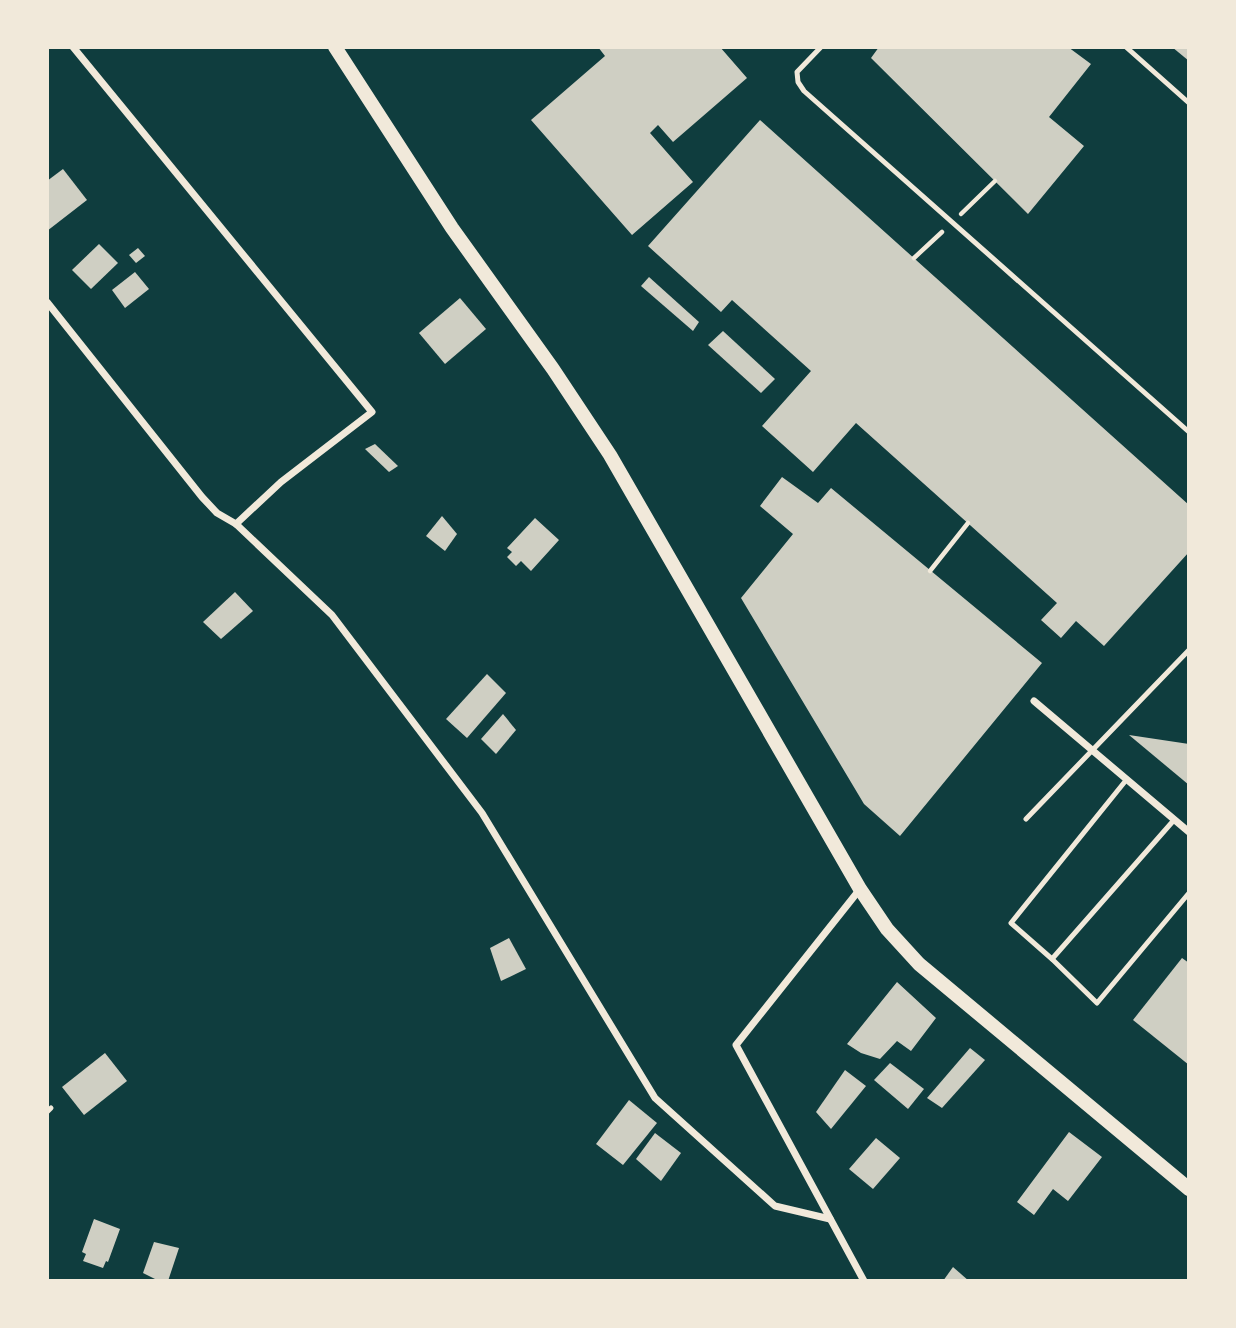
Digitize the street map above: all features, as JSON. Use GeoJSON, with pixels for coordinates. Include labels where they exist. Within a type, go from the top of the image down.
{"type":"FeatureCollection","features":[{"type":"Feature","properties":{"kind":"main road"},"geometry":{"type":"LineString","coordinates":[[335,47],[452,228],[553,369],[610,455],[860,890],[887,929],[919,964],[1189,1189]]}},
{"type":"Feature","properties":{"kind":"street"},"geometry":{"type":"LineString","coordinates":[[73,47],[372,412],[281,482],[236,524]]}},
{"type":"Feature","properties":{"kind":"street"},"geometry":{"type":"LineString","coordinates":[[47,302],[202,498],[217,513],[236,524],[332,615],[482,813],[655,1098],[775,1206],[830,1219]]}},
{"type":"Feature","properties":{"kind":"street"},"geometry":{"type":"LineString","coordinates":[[1034,701],[1189,832]]}},
{"type":"Feature","properties":{"kind":"street"},"geometry":{"type":"LineString","coordinates":[[860,890],[736,1045],[864,1281]]}},
{"type":"Feature","properties":{"kind":"lane"},"geometry":{"type":"LineString","coordinates":[[821,47],[797,72],[798,82],[804,91],[1189,432]]}},
{"type":"Feature","properties":{"kind":"lane"},"geometry":{"type":"LineString","coordinates":[[1126,47],[1189,103]]}},
{"type":"Feature","properties":{"kind":"lane"},"geometry":{"type":"LineString","coordinates":[[1026,820],[1189,650]]}},
{"type":"Feature","properties":{"kind":"lane"},"geometry":{"type":"LineString","coordinates":[[1127,779],[1011,923],[1097,1003],[1189,893]]}},
{"type":"Feature","properties":{"kind":"lane"},"geometry":{"type":"LineString","coordinates":[[1052,960],[1174,820]]}},
{"type":"Feature","properties":{"kind":"path"},"geometry":{"type":"LineString","coordinates":[[930,571],[968,523]]}},
{"type":"Feature","properties":{"kind":"building"},"geometry":{"type":"Polygon","coordinates":[[[598,47],[720,47],[747,78],[673,142],[658,125],[650,133],[693,182],[632,235],[531,120],[605,56],[598,47]]]}},
{"type":"Feature","properties":{"kind":"building"},"geometry":{"type":"Polygon","coordinates":[[[879,47],[1068,47],[1091,64],[1049,117],[1084,146],[1028,214],[871,58],[879,47]]]}},
{"type":"Feature","properties":{"kind":"building"},"geometry":{"type":"Polygon","coordinates":[[[1172,47],[1189,47],[1189,61],[1172,47]]]}},
{"type":"Feature","properties":{"kind":"building"},"geometry":{"type":"Polygon","coordinates":[[[760,120],[1189,505],[1189,552],[1104,646],[1076,621],[1061,638],[1041,620],[1057,603],[856,423],[813,472],[762,426],[811,371],[732,300],[721,312],[648,246],[760,120]]]}},
{"type":"Feature","properties":{"kind":"building"},"geometry":{"type":"Polygon","coordinates":[[[63,169],[87,200],[47,231],[47,181],[63,169]]]}},
{"type":"Feature","properties":{"kind":"building"},"geometry":{"type":"Polygon","coordinates":[[[99,244],[118,263],[91,289],[72,270],[99,244]]]}},
{"type":"Feature","properties":{"kind":"building"},"geometry":{"type":"Polygon","coordinates":[[[138,248],[145,256],[136,263],[129,255],[138,248]]]}},
{"type":"Feature","properties":{"kind":"building"},"geometry":{"type":"Polygon","coordinates":[[[135,272],[149,289],[125,308],[112,290],[135,272]]]}},
{"type":"Feature","properties":{"kind":"building"},"geometry":{"type":"Polygon","coordinates":[[[649,277],[699,322],[693,331],[641,286],[649,277]]]}},
{"type":"Feature","properties":{"kind":"building"},"geometry":{"type":"Polygon","coordinates":[[[460,298],[486,329],[445,364],[419,333],[460,298]]]}},
{"type":"Feature","properties":{"kind":"building"},"geometry":{"type":"Polygon","coordinates":[[[723,331],[775,379],[761,393],[708,345],[723,331]]]}},
{"type":"Feature","properties":{"kind":"building"},"geometry":{"type":"Polygon","coordinates":[[[375,444],[398,466],[389,472],[365,449],[375,444]]]}},
{"type":"Feature","properties":{"kind":"building"},"geometry":{"type":"Polygon","coordinates":[[[782,477],[818,503],[831,488],[1042,663],[900,836],[864,804],[741,598],[793,534],[760,506],[782,477]]]}},
{"type":"Feature","properties":{"kind":"building"},"geometry":{"type":"Polygon","coordinates":[[[442,516],[457,534],[445,551],[426,536],[442,516]]]}},
{"type":"Feature","properties":{"kind":"building"},"geometry":{"type":"Polygon","coordinates":[[[535,518],[559,540],[531,571],[521,561],[516,566],[507,557],[512,552],[507,548],[535,518]]]}},
{"type":"Feature","properties":{"kind":"building"},"geometry":{"type":"Polygon","coordinates":[[[235,592],[253,611],[221,639],[203,622],[235,592]]]}},
{"type":"Feature","properties":{"kind":"building"},"geometry":{"type":"Polygon","coordinates":[[[487,674],[506,693],[467,738],[446,719],[487,674]]]}},
{"type":"Feature","properties":{"kind":"building"},"geometry":{"type":"Polygon","coordinates":[[[503,714],[516,730],[496,754],[481,739],[503,714]]]}},
{"type":"Feature","properties":{"kind":"building"},"geometry":{"type":"Polygon","coordinates":[[[1129,735],[1189,744],[1189,785],[1129,735]]]}},
{"type":"Feature","properties":{"kind":"building"},"geometry":{"type":"Polygon","coordinates":[[[509,938],[526,969],[501,981],[490,948],[509,938]]]}},
{"type":"Feature","properties":{"kind":"building"},"geometry":{"type":"Polygon","coordinates":[[[1182,958],[1189,963],[1189,1065],[1133,1020],[1182,958]]]}},
{"type":"Feature","properties":{"kind":"building"},"geometry":{"type":"Polygon","coordinates":[[[897,982],[936,1018],[911,1051],[897,1041],[880,1059],[861,1053],[847,1044],[897,982]]]}},
{"type":"Feature","properties":{"kind":"building"},"geometry":{"type":"Polygon","coordinates":[[[970,1048],[985,1060],[942,1108],[927,1098],[970,1048]]]}},
{"type":"Feature","properties":{"kind":"building"},"geometry":{"type":"Polygon","coordinates":[[[105,1053],[127,1081],[84,1115],[62,1087],[105,1053]]]}},
{"type":"Feature","properties":{"kind":"building"},"geometry":{"type":"Polygon","coordinates":[[[890,1063],[924,1089],[908,1109],[874,1080],[890,1063]]]}},
{"type":"Feature","properties":{"kind":"building"},"geometry":{"type":"Polygon","coordinates":[[[845,1070],[866,1086],[831,1129],[816,1112],[845,1070]]]}},
{"type":"Feature","properties":{"kind":"building"},"geometry":{"type":"Polygon","coordinates":[[[629,1100],[657,1123],[623,1165],[596,1144],[629,1100]]]}},
{"type":"Feature","properties":{"kind":"building"},"geometry":{"type":"Polygon","coordinates":[[[1069,1132],[1102,1157],[1068,1201],[1053,1189],[1034,1215],[1017,1202],[1069,1132]]]}},
{"type":"Feature","properties":{"kind":"building"},"geometry":{"type":"Polygon","coordinates":[[[655,1133],[681,1153],[661,1181],[636,1159],[655,1133]]]}},
{"type":"Feature","properties":{"kind":"building"},"geometry":{"type":"Polygon","coordinates":[[[876,1138],[900,1158],[873,1189],[849,1169],[876,1138]]]}},
{"type":"Feature","properties":{"kind":"building"},"geometry":{"type":"Polygon","coordinates":[[[94,1219],[120,1229],[108,1262],[106,1261],[103,1268],[83,1261],[86,1254],[82,1252],[94,1219]]]}},
{"type":"Feature","properties":{"kind":"building"},"geometry":{"type":"Polygon","coordinates":[[[154,1242],[179,1248],[168,1281],[159,1281],[143,1273],[154,1242]]]}},
{"type":"Feature","properties":{"kind":"building"},"geometry":{"type":"Polygon","coordinates":[[[953,1267],[969,1281],[943,1281],[953,1267]]]}}]}
